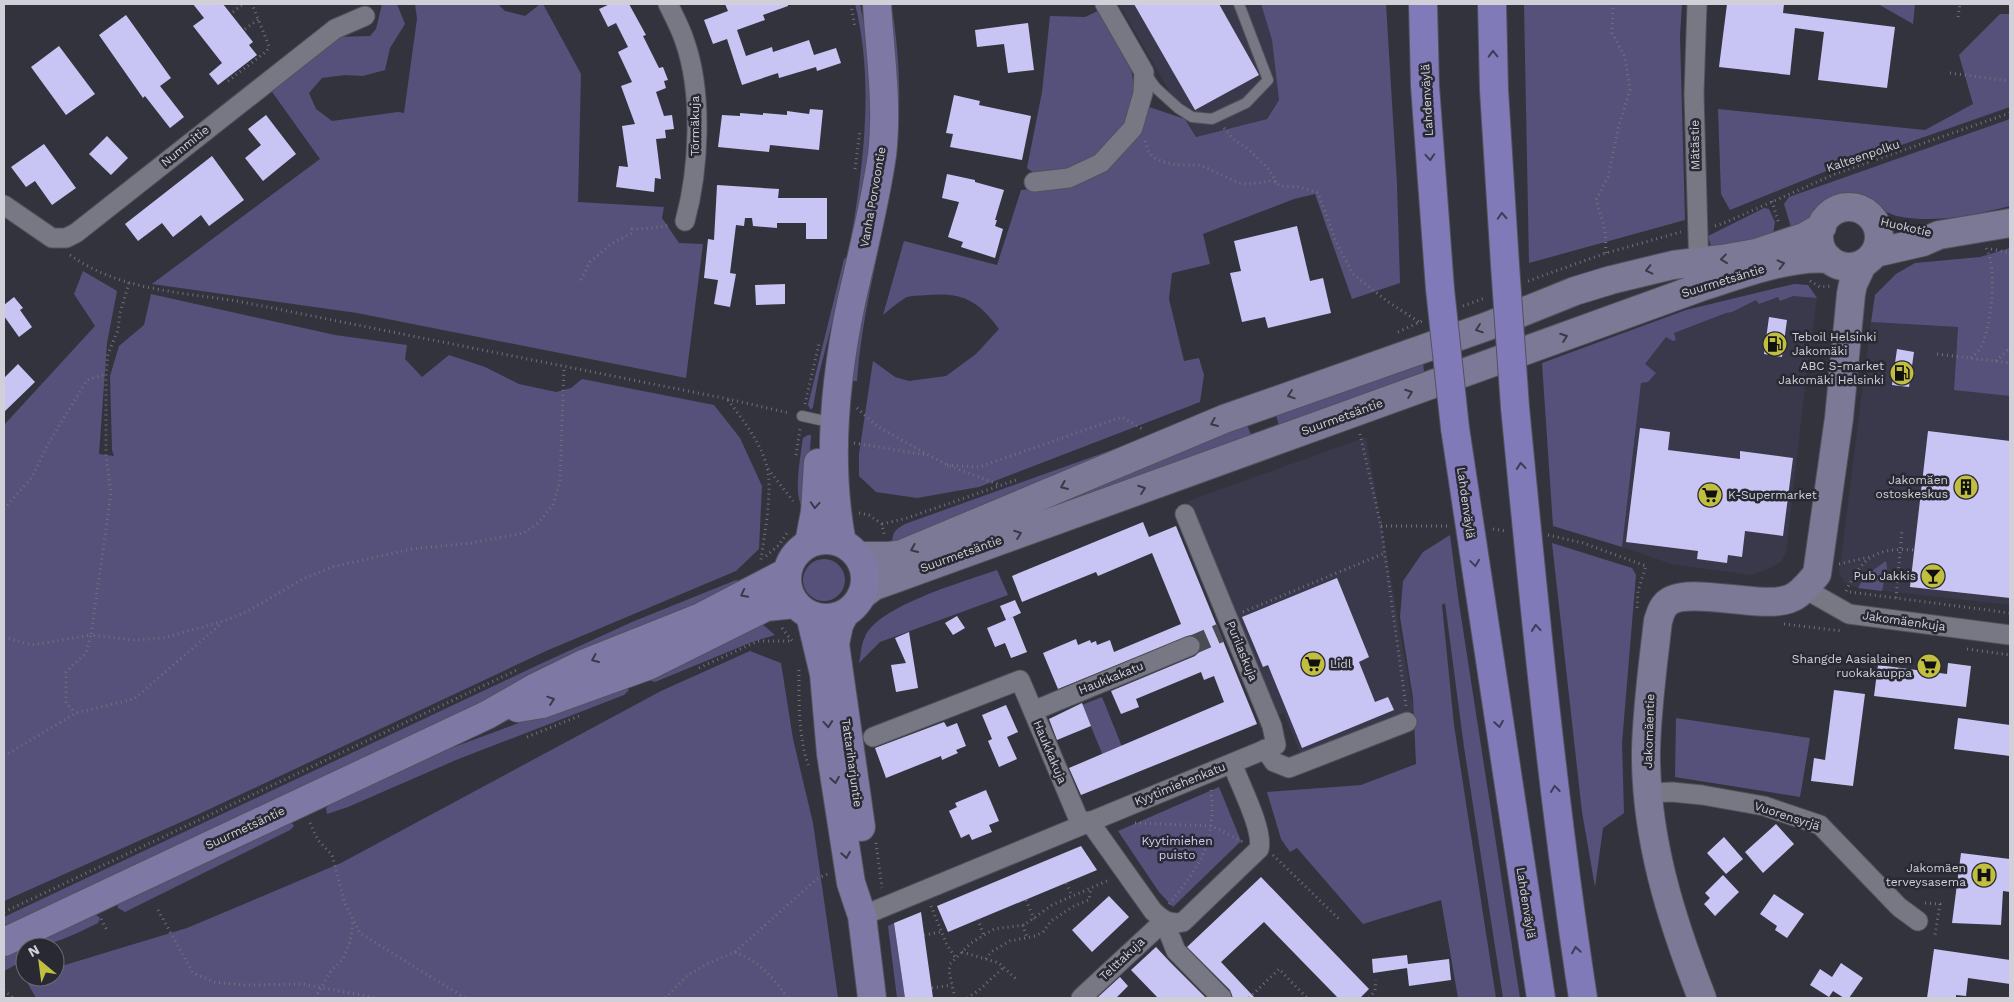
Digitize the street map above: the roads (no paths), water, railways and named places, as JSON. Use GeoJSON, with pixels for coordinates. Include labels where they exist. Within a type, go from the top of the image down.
{"type":"FeatureCollection","features":[{"type":"Feature","properties":{"kind":"highway","name":"Lahdenväylä"},"geometry":{"type":"LineString","coordinates":[[1423,4],[1425,86],[1440,288],[1455,428],[1541,998]]}},
{"type":"Feature","properties":{"kind":"highway"},"geometry":{"type":"LineString","coordinates":[[1492,4],[1494,90],[1504,265],[1515,407],[1540,669],[1569,905],[1583,998]]}},
{"type":"Feature","properties":{"kind":"main road","name":"Vanha Porvoontie"},"geometry":{"type":"LineString","coordinates":[[850,550],[836,512],[834,482],[835,429],[842,356],[882,154],[885,104],[870,21],[869,4]]}},
{"type":"Feature","properties":{"kind":"main road"},"geometry":{"type":"LineString","coordinates":[[1848,208],[1860,209],[1874,220],[1879,236],[1853,284],[1840,418],[1819,564],[1817,574],[1805,589],[1802,573],[1803,562],[1837,300],[1837,272],[1820,244],[1822,227],[1832,213],[1848,208]]}},
{"type":"Feature","properties":{"kind":"main road","name":"Huokotie"},"geometry":{"type":"LineString","coordinates":[[1874,220],[1894,227],[1920,228],[1939,235]]}},
{"type":"Feature","properties":{"kind":"main road","name":"Huokotie"},"geometry":{"type":"LineString","coordinates":[[1868,259],[1923,242],[1939,235],[2010,223]]}},
{"type":"Feature","properties":{"kind":"main road","name":"Suurmetsäntie"},"geometry":{"type":"LineString","coordinates":[[853,604],[874,586],[1699,274],[1722,260],[1804,237],[1822,227]]}},
{"type":"Feature","properties":{"kind":"main road","name":"Suurmetsäntie"},"geometry":{"type":"LineString","coordinates":[[850,550],[888,556],[902,554],[1224,419],[1488,326],[1575,291],[1642,272],[1699,274],[1791,262],[1813,257],[1831,261]]}},
{"type":"Feature","properties":{"kind":"main road"},"geometry":{"type":"LineString","coordinates":[[1831,261],[1850,267],[1868,259]]}},
{"type":"Feature","properties":{"kind":"main road","name":"Vanha Porvoontie"},"geometry":{"type":"LineString","coordinates":[[799,536],[815,512],[811,418],[823,389],[831,352],[851,304]]}},
{"type":"Feature","properties":{"kind":"main road"},"geometry":{"type":"LineString","coordinates":[[799,536],[827,540],[850,550],[864,571],[865,584],[853,604],[832,617],[820,617],[803,609],[789,593],[787,582],[787,572],[791,560],[798,551],[799,536]]}},
{"type":"Feature","properties":{"kind":"main road","name":"Suurmetsäntie"},"geometry":{"type":"LineString","coordinates":[[4,942],[487,715],[536,686],[575,668],[701,617],[787,572]]}},
{"type":"Feature","properties":{"kind":"main road","name":"Jakomäentie"},"geometry":{"type":"LineString","coordinates":[[1702,998],[1667,900],[1655,850],[1648,793],[1646,751],[1648,701],[1658,621],[1661,610],[1666,603],[1682,596],[1775,602],[1796,596],[1805,589]]}},
{"type":"Feature","properties":{"kind":"main road","name":"Tattariharjuntie"},"geometry":{"type":"LineString","coordinates":[[853,604],[839,625],[835,644],[868,880],[862,916]]}},
{"type":"Feature","properties":{"kind":"main road","name":"Suurmetsäntie"},"geometry":{"type":"LineString","coordinates":[[487,715],[542,704],[650,665],[766,607],[803,609]]}},
{"type":"Feature","properties":{"kind":"main road","name":"Tattariharjuntie"},"geometry":{"type":"LineString","coordinates":[[803,609],[824,674],[831,754],[851,883],[862,916],[872,998]]}},
{"type":"Feature","properties":{"kind":"street","name":"Törmäkuja"},"geometry":{"type":"LineString","coordinates":[[668,4],[686,43],[694,78],[697,111],[692,194],[685,222]]}},
{"type":"Feature","properties":{"kind":"street"},"geometry":{"type":"LineString","coordinates":[[1034,182],[1069,178],[1101,163],[1133,128],[1142,93],[1144,72],[1105,4]]}},
{"type":"Feature","properties":{"kind":"street","name":"Mätästie"},"geometry":{"type":"LineString","coordinates":[[1697,4],[1694,94],[1699,274]]}},
{"type":"Feature","properties":{"kind":"street","name":"Nummitie"},"geometry":{"type":"LineString","coordinates":[[4,205],[52,238],[71,236],[336,30],[365,16]]}},
{"type":"Feature","properties":{"kind":"street","name":"Purilaskuja"},"geometry":{"type":"LineString","coordinates":[[1185,514],[1227,627],[1272,726],[1276,745],[1265,749]]}},
{"type":"Feature","properties":{"kind":"street","name":"Jakomäenkuja"},"geometry":{"type":"LineString","coordinates":[[1805,589],[1849,614],[2010,635]]}},
{"type":"Feature","properties":{"kind":"street","name":"Haukkakatu"},"geometry":{"type":"LineString","coordinates":[[1033,710],[1190,646]]}},
{"type":"Feature","properties":{"kind":"street","name":"Haukkakuja"},"geometry":{"type":"LineString","coordinates":[[873,737],[1020,680],[1085,823]]}},
{"type":"Feature","properties":{"kind":"street"},"geometry":{"type":"LineString","coordinates":[[1232,763],[1265,749],[1274,762],[1289,768],[1407,722]]}},
{"type":"Feature","properties":{"kind":"street","name":"Kyytimiehenkatu"},"geometry":{"type":"LineString","coordinates":[[862,916],[1232,763],[1260,837],[1188,919],[1174,924],[1167,912]]}},
{"type":"Feature","properties":{"kind":"street","name":"Vuorensyrjä"},"geometry":{"type":"LineString","coordinates":[[1648,793],[1672,792],[1702,795],[1764,806],[1820,825],[1898,907],[1918,921]]}},
{"type":"Feature","properties":{"kind":"street"},"geometry":{"type":"LineString","coordinates":[[1085,823],[1145,902],[1167,912],[1176,951],[1222,998]]}},
{"type":"Feature","properties":{"kind":"street","name":"Telttakuja"},"geometry":{"type":"LineString","coordinates":[[1081,998],[1167,912]]}},
{"type":"Feature","properties":{"kind":"lane"},"geometry":{"type":"LineString","coordinates":[[1144,72],[1156,88],[1178,108],[1192,117],[1212,119],[1246,102],[1268,80],[1238,4]]}},
{"type":"Feature","properties":{"kind":"tunnel"},"geometry":{"type":"LineString","coordinates":[[1190,646],[1220,633]]}},
{"type":"Feature","properties":{"kind":"place","name":"Teboil Helsinki Jakomäki"},"geometry":{"type":"Point","coordinates":[1775,344]}},
{"type":"Feature","properties":{"kind":"place","name":"ABC S-market Jakomäki Helsinki"},"geometry":{"type":"Point","coordinates":[1902,373]}},
{"type":"Feature","properties":{"kind":"place","name":"Jakomäen ostoskeskus"},"geometry":{"type":"Point","coordinates":[1966,487]}},
{"type":"Feature","properties":{"kind":"place","name":"K-Supermarket"},"geometry":{"type":"Point","coordinates":[1710,495]}},
{"type":"Feature","properties":{"kind":"place","name":"Pub Jakkis"},"geometry":{"type":"Point","coordinates":[1933,576]}},
{"type":"Feature","properties":{"kind":"place","name":"Lidl"},"geometry":{"type":"Point","coordinates":[1313,664]}},
{"type":"Feature","properties":{"kind":"place","name":"Shangde Aasialainen ruokakauppa"},"geometry":{"type":"Point","coordinates":[1929,666]}},
{"type":"Feature","properties":{"kind":"place","name":"Jakomäen terveysasema"},"geometry":{"type":"Point","coordinates":[1984,875]}},
{"type":"Feature","properties":{"kind":"park label","name":"Kyytimiehen puisto"},"geometry":{"type":"Point","coordinates":[1177,848]}}]}
